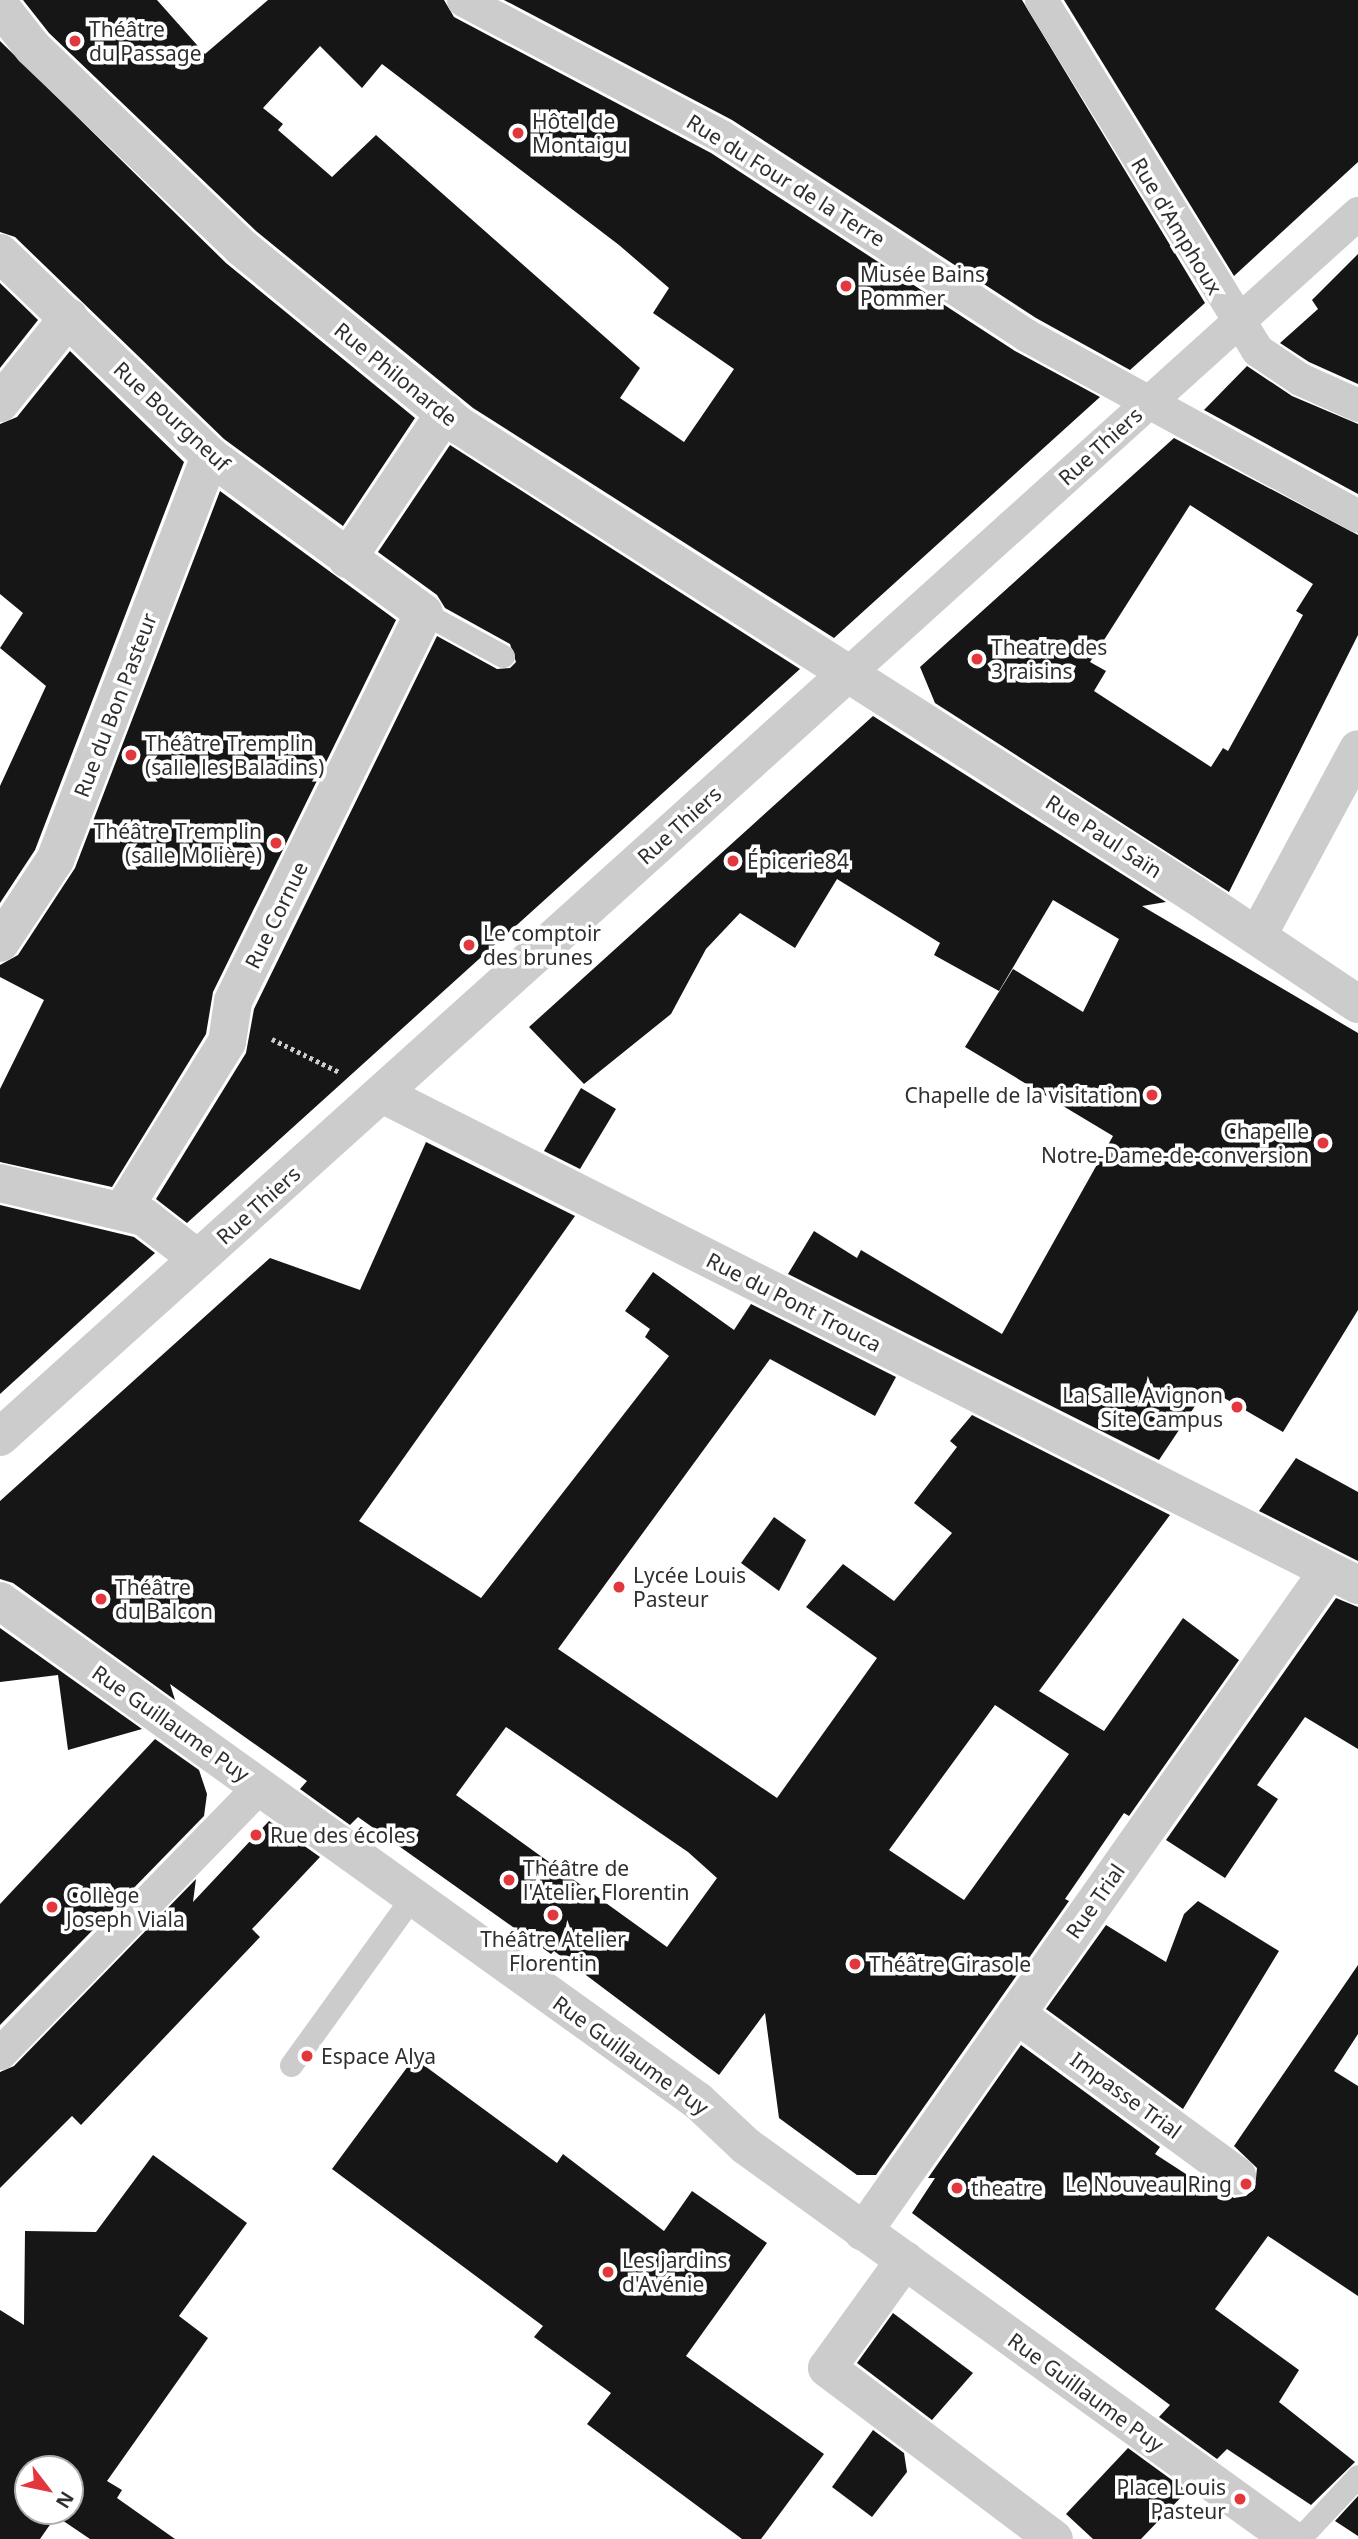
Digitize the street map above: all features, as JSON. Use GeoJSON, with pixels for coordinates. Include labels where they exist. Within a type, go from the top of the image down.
{"type":"FeatureCollection","features":[{"type":"Feature","properties":{"kind":"street","name":"Rue du Four de la Terre"},"geometry":{"type":"LineString","coordinates":[[463,0],[721,136],[1026,335],[1358,516]]}},
{"type":"Feature","properties":{"kind":"street","name":"Rue d'Amphoux"},"geometry":{"type":"LineString","coordinates":[[1041,0],[1236,323],[1257,351],[1300,379],[1358,405]]}},
{"type":"Feature","properties":{"kind":"street","name":"Rue Philonarde"},"geometry":{"type":"LineString","coordinates":[[0,6],[33,48],[240,247],[445,413],[848,673]]}},
{"type":"Feature","properties":{"kind":"street","name":"Rue Thiers"},"geometry":{"type":"LineString","coordinates":[[0,1437],[1358,213]]}},
{"type":"Feature","properties":{"kind":"street","name":"Rue Bourgneuf"},"geometry":{"type":"LineString","coordinates":[[0,253],[210,456],[346,559],[424,613]]}},
{"type":"Feature","properties":{"kind":"street"},"geometry":{"type":"LineString","coordinates":[[0,404],[69,317]]}},
{"type":"Feature","properties":{"kind":"street"},"geometry":{"type":"LineString","coordinates":[[346,559],[445,413]]}},
{"type":"Feature","properties":{"kind":"street","name":"Rue du Bon Pasteur"},"geometry":{"type":"LineString","coordinates":[[0,943],[55,860],[210,456]]}},
{"type":"Feature","properties":{"kind":"street","name":"Rue Cornue"},"geometry":{"type":"LineString","coordinates":[[123,1210],[227,1042],[233,1002],[424,613]]}},
{"type":"Feature","properties":{"kind":"street","name":"Rue Paul Saïn"},"geometry":{"type":"LineString","coordinates":[[848,673],[1258,935],[1358,1004]]}},
{"type":"Feature","properties":{"kind":"street"},"geometry":{"type":"LineString","coordinates":[[1258,935],[1358,749]]}},
{"type":"Feature","properties":{"kind":"street","name":"Rue du Pont Trouca"},"geometry":{"type":"LineString","coordinates":[[382,1094],[1343,1578]]}},
{"type":"Feature","properties":{"kind":"street"},"geometry":{"type":"LineString","coordinates":[[0,1183],[144,1217],[198,1259]]}},
{"type":"Feature","properties":{"kind":"street","name":"Rue Trial"},"geometry":{"type":"LineString","coordinates":[[863,2232],[1016,2014],[1343,1578]]}},
{"type":"Feature","properties":{"kind":"street","name":"Rue Guillaume Puy"},"geometry":{"type":"LineString","coordinates":[[0,1601],[698,2101],[746,2146],[1285,2537]]}},
{"type":"Feature","properties":{"kind":"street"},"geometry":{"type":"LineString","coordinates":[[0,2053],[260,1786]]}},
{"type":"Feature","properties":{"kind":"street","name":"Impasse Trial"},"geometry":{"type":"LineString","coordinates":[[1016,2014],[1237,2176]]}},
{"type":"Feature","properties":{"kind":"street"},"geometry":{"type":"LineString","coordinates":[[905,2260],[827,2368],[1054,2539]]}},
{"type":"Feature","properties":{"kind":"lane"},"geometry":{"type":"LineString","coordinates":[[424,613],[503,656]]}},
{"type":"Feature","properties":{"kind":"lane"},"geometry":{"type":"LineString","coordinates":[[291,2065],[412,1897]]}},
{"type":"Feature","properties":{"kind":"lane"},"geometry":{"type":"LineString","coordinates":[[1285,2537],[1358,2476]]}},
{"type":"Feature","properties":{"kind":"path"},"geometry":{"type":"LineString","coordinates":[[230,1019],[382,1094]]}},
{"type":"Feature","properties":{"kind":"building"},"geometry":{"type":"Polygon","coordinates":[[[23,0],[157,0],[205,54],[268,0],[444,0],[454,17],[711,153],[1015,351],[1100,397],[834,638],[473,408],[256,231],[49,33],[23,0]],[[320,46],[263,108],[283,124],[278,130],[332,177],[376,135],[640,368],[620,398],[684,442],[734,369],[653,313],[669,288],[619,245],[382,64],[362,88],[320,46]]]}},
{"type":"Feature","properties":{"kind":"building"},"geometry":{"type":"Polygon","coordinates":[[[504,0],[1022,0],[1205,303],[1130,370],[1036,318],[732,120],[504,0]]]}},
{"type":"Feature","properties":{"kind":"building"},"geometry":{"type":"Polygon","coordinates":[[[1064,0],[1358,0],[1358,162],[1234,276],[1064,0]]]}},
{"type":"Feature","properties":{"kind":"building"},"geometry":{"type":"Polygon","coordinates":[[[0,41],[226,263],[415,418],[343,526],[224,439],[15,237],[0,232],[0,41]]]}},
{"type":"Feature","properties":{"kind":"building"},"geometry":{"type":"Polygon","coordinates":[[[1358,254],[1358,384],[1309,362],[1280,343],[1318,309],[1312,300],[1358,254]]]}},
{"type":"Feature","properties":{"kind":"building"},"geometry":{"type":"Polygon","coordinates":[[[0,283],[38,320],[0,368],[0,283]]]}},
{"type":"Feature","properties":{"kind":"building"},"geometry":{"type":"Polygon","coordinates":[[[70,351],[184,462],[35,850],[0,903],[0,786],[46,686],[0,648],[23,613],[0,594],[0,424],[17,417],[70,351]]]}},
{"type":"Feature","properties":{"kind":"building"},"geometry":{"type":"Polygon","coordinates":[[[1247,366],[1292,396],[1358,424],[1358,494],[1204,410],[1247,366]]]}},
{"type":"Feature","properties":{"kind":"building"},"geometry":{"type":"Polygon","coordinates":[[[1174,438],[1358,535],[1358,635],[1229,892],[935,703],[920,667],[1174,438]],[[1190,505],[1090,662],[1106,671],[1094,691],[1211,767],[1223,748],[1228,751],[1303,615],[1296,611],[1313,584],[1190,505]]]}},
{"type":"Feature","properties":{"kind":"building"},"geometry":{"type":"Polygon","coordinates":[[[450,445],[800,669],[187,1223],[156,1199],[246,1053],[254,1009],[437,636],[497,669],[510,668],[516,662],[510,644],[445,608],[437,595],[378,552],[450,445]]]}},
{"type":"Feature","properties":{"kind":"building"},"geometry":{"type":"Polygon","coordinates":[[[220,491],[396,620],[213,992],[206,1034],[112,1187],[0,1162],[0,1089],[44,1000],[0,977],[0,965],[18,955],[75,868],[220,491]]]}},
{"type":"Feature","properties":{"kind":"building"},"geometry":{"type":"Polygon","coordinates":[[[873,716],[1166,902],[1142,906],[1358,1033],[1358,1310],[1283,1432],[1207,1388],[1159,1460],[788,1274],[814,1231],[857,1258],[861,1250],[1002,1334],[1113,1136],[965,1047],[1013,969],[1083,1012],[1119,939],[1053,900],[999,991],[934,955],[940,943],[837,879],[795,948],[740,913],[706,949],[671,1014],[584,1084],[529,1027],[873,716]]]}},
{"type":"Feature","properties":{"kind":"building"},"geometry":{"type":"Polygon","coordinates":[[[581,1088],[616,1109],[580,1169],[544,1151],[581,1088]]]}},
{"type":"Feature","properties":{"kind":"building"},"geometry":{"type":"Polygon","coordinates":[[[426,1142],[575,1216],[359,1521],[481,1598],[669,1356],[645,1337],[650,1329],[625,1311],[653,1272],[734,1330],[751,1304],[896,1377],[875,1416],[770,1359],[558,1649],[777,1798],[877,1658],[806,1607],[843,1564],[894,1601],[952,1533],[914,1503],[957,1447],[950,1441],[972,1415],[1170,1515],[1039,1691],[1104,1731],[1183,1618],[1239,1660],[1129,1816],[1124,1813],[1065,1899],[1069,1901],[876,2175],[857,2175],[779,2118],[765,2013],[719,2075],[554,1951],[551,1954],[358,1817],[350,1825],[300,1789],[307,1781],[170,1684],[175,1700],[13,1583],[0,1579],[0,1501],[270,1258],[360,1290],[426,1142]],[[995,1705],[889,1850],[964,1900],[1069,1754],[995,1705]],[[506,1727],[456,1795],[667,1947],[717,1878],[688,1852],[506,1727]]]}},
{"type":"Feature","properties":{"kind":"building"},"geometry":{"type":"Polygon","coordinates":[[[0,1205],[134,1237],[155,1253],[0,1394],[0,1205]]]}},
{"type":"Feature","properties":{"kind":"building"},"geometry":{"type":"Polygon","coordinates":[[[1296,1458],[1358,1492],[1358,1561],[1259,1511],[1296,1458]]]}},
{"type":"Feature","properties":{"kind":"building"},"geometry":{"type":"Polygon","coordinates":[[[774,1517],[806,1540],[779,1591],[741,1563],[774,1517]]]}},
{"type":"Feature","properties":{"kind":"building"},"geometry":{"type":"Polygon","coordinates":[[[1336,1598],[1358,1607],[1358,1749],[1305,1717],[1257,1785],[1278,1799],[1225,1878],[1166,1840],[1336,1598]]]}},
{"type":"Feature","properties":{"kind":"building"},"geometry":{"type":"Polygon","coordinates":[[[0,1628],[142,1729],[68,1750],[58,1675],[0,1682],[0,1628]]]}},
{"type":"Feature","properties":{"kind":"building"},"geometry":{"type":"Polygon","coordinates":[[[155,1739],[199,1770],[207,1794],[204,1816],[0,2025],[0,1904],[155,1739]]]}},
{"type":"Feature","properties":{"kind":"building"},"geometry":{"type":"Polygon","coordinates":[[[269,1821],[320,1857],[252,1929],[260,1937],[81,2125],[72,2116],[0,2188],[0,2072],[14,2066],[196,1879],[193,1902],[269,1821]]]}},
{"type":"Feature","properties":{"kind":"building"},"geometry":{"type":"Polygon","coordinates":[[[1198,1901],[1279,1951],[1183,2109],[1046,2009],[1106,1925],[1166,1962],[1184,1914],[1198,1901]]]}},
{"type":"Feature","properties":{"kind":"building"},"geometry":{"type":"Polygon","coordinates":[[[1358,1965],[1358,2034],[1334,2071],[1358,2086],[1358,2296],[1268,2236],[1215,2309],[1299,2370],[1279,2402],[1355,2462],[1311,2505],[1227,2449],[1217,2459],[1159,2417],[1170,2405],[912,2213],[935,2178],[928,2178],[1021,2045],[1160,2147],[1155,2154],[1206,2187],[1209,2183],[1234,2198],[1246,2196],[1255,2188],[1257,2168],[1234,2146],[1358,1965]]]}},
{"type":"Feature","properties":{"kind":"building","name":"Les jardins d'Avénie"},"geometry":{"type":"Polygon","coordinates":[[[414,2058],[557,2163],[563,2154],[664,2231],[692,2191],[767,2243],[686,2356],[824,2454],[761,2539],[742,2539],[587,2424],[611,2393],[534,2337],[543,2326],[332,2169],[414,2058]]]}},
{"type":"Feature","properties":{"kind":"building"},"geometry":{"type":"Polygon","coordinates":[[[153,2155],[247,2223],[179,2316],[208,2338],[107,2481],[122,2490],[117,2498],[175,2539],[90,2539],[69,2525],[84,2525],[84,2455],[14,2455],[14,2525],[50,2525],[40,2539],[0,2539],[0,2310],[24,2325],[25,2231],[96,2232],[153,2155]]]}},
{"type":"Feature","properties":{"kind":"building"},"geometry":{"type":"Polygon","coordinates":[[[893,2313],[973,2373],[932,2420],[857,2363],[893,2313]]]}},
{"type":"Feature","properties":{"kind":"building"},"geometry":{"type":"Polygon","coordinates":[[[873,2430],[904,2453],[907,2472],[872,2517],[832,2487],[873,2430]]]}},
{"type":"Feature","properties":{"kind":"building"},"geometry":{"type":"Polygon","coordinates":[[[1128,2448],[1187,2491],[1141,2539],[1093,2539],[1066,2514],[1128,2448]]]}},
{"type":"Feature","properties":{"kind":"building"},"geometry":{"type":"Polygon","coordinates":[[[1358,2496],[1358,2536],[1335,2521],[1358,2496]]]}},
{"type":"Feature","properties":{"kind":"place","name":"Théâtre du Passage"},"geometry":{"type":"Point","coordinates":[75,41]}},
{"type":"Feature","properties":{"kind":"place","name":"Hôtel de Montaigu"},"geometry":{"type":"Point","coordinates":[518,133]}},
{"type":"Feature","properties":{"kind":"place","name":"Musée Bains Pommer"},"geometry":{"type":"Point","coordinates":[846,286]}},
{"type":"Feature","properties":{"kind":"place","name":"Theatre des 3 raisins"},"geometry":{"type":"Point","coordinates":[977,659]}},
{"type":"Feature","properties":{"kind":"place","name":"Théâtre Tremplin (salle les Baladins)"},"geometry":{"type":"Point","coordinates":[131,755]}},
{"type":"Feature","properties":{"kind":"place","name":"Théâtre Tremplin (salle Molière)"},"geometry":{"type":"Point","coordinates":[276,843]}},
{"type":"Feature","properties":{"kind":"place","name":"Épicerie84"},"geometry":{"type":"Point","coordinates":[733,861]}},
{"type":"Feature","properties":{"kind":"place","name":"Le comptoir des brunes"},"geometry":{"type":"Point","coordinates":[469,945]}},
{"type":"Feature","properties":{"kind":"place","name":"Chapelle de la visitation"},"geometry":{"type":"Point","coordinates":[1152,1095]}},
{"type":"Feature","properties":{"kind":"place","name":"Chapelle Notre-Dame-de-conversion"},"geometry":{"type":"Point","coordinates":[1323,1143]}},
{"type":"Feature","properties":{"kind":"place","name":"La Salle Avignon Site Campus"},"geometry":{"type":"Point","coordinates":[1237,1407]}},
{"type":"Feature","properties":{"kind":"place","name":"Lycée Louis Pasteur"},"geometry":{"type":"Point","coordinates":[619,1587]}},
{"type":"Feature","properties":{"kind":"place","name":"Théâtre du Balcon"},"geometry":{"type":"Point","coordinates":[101,1599]}},
{"type":"Feature","properties":{"kind":"place","name":"Rue des écoles"},"geometry":{"type":"Point","coordinates":[256,1835]}},
{"type":"Feature","properties":{"kind":"place","name":"Théâtre de l'Atelier Florentin"},"geometry":{"type":"Point","coordinates":[509,1880]}},
{"type":"Feature","properties":{"kind":"place","name":"Collège Joseph Viala"},"geometry":{"type":"Point","coordinates":[52,1907]}},
{"type":"Feature","properties":{"kind":"place","name":"Théâtre Atelier Florentin"},"geometry":{"type":"Point","coordinates":[553,1915]}},
{"type":"Feature","properties":{"kind":"place","name":"Théâtre Girasole"},"geometry":{"type":"Point","coordinates":[855,1964]}},
{"type":"Feature","properties":{"kind":"place","name":"Espace Alya"},"geometry":{"type":"Point","coordinates":[307,2056]}},
{"type":"Feature","properties":{"kind":"place","name":"Le Nouveau Ring"},"geometry":{"type":"Point","coordinates":[1246,2184]}},
{"type":"Feature","properties":{"kind":"place","name":"theatre"},"geometry":{"type":"Point","coordinates":[957,2188]}},
{"type":"Feature","properties":{"kind":"place","name":"Les jardins d'Avénie"},"geometry":{"type":"Point","coordinates":[608,2272]}},
{"type":"Feature","properties":{"kind":"place","name":"Place Louis Pasteur"},"geometry":{"type":"Point","coordinates":[1240,2499]}}]}
